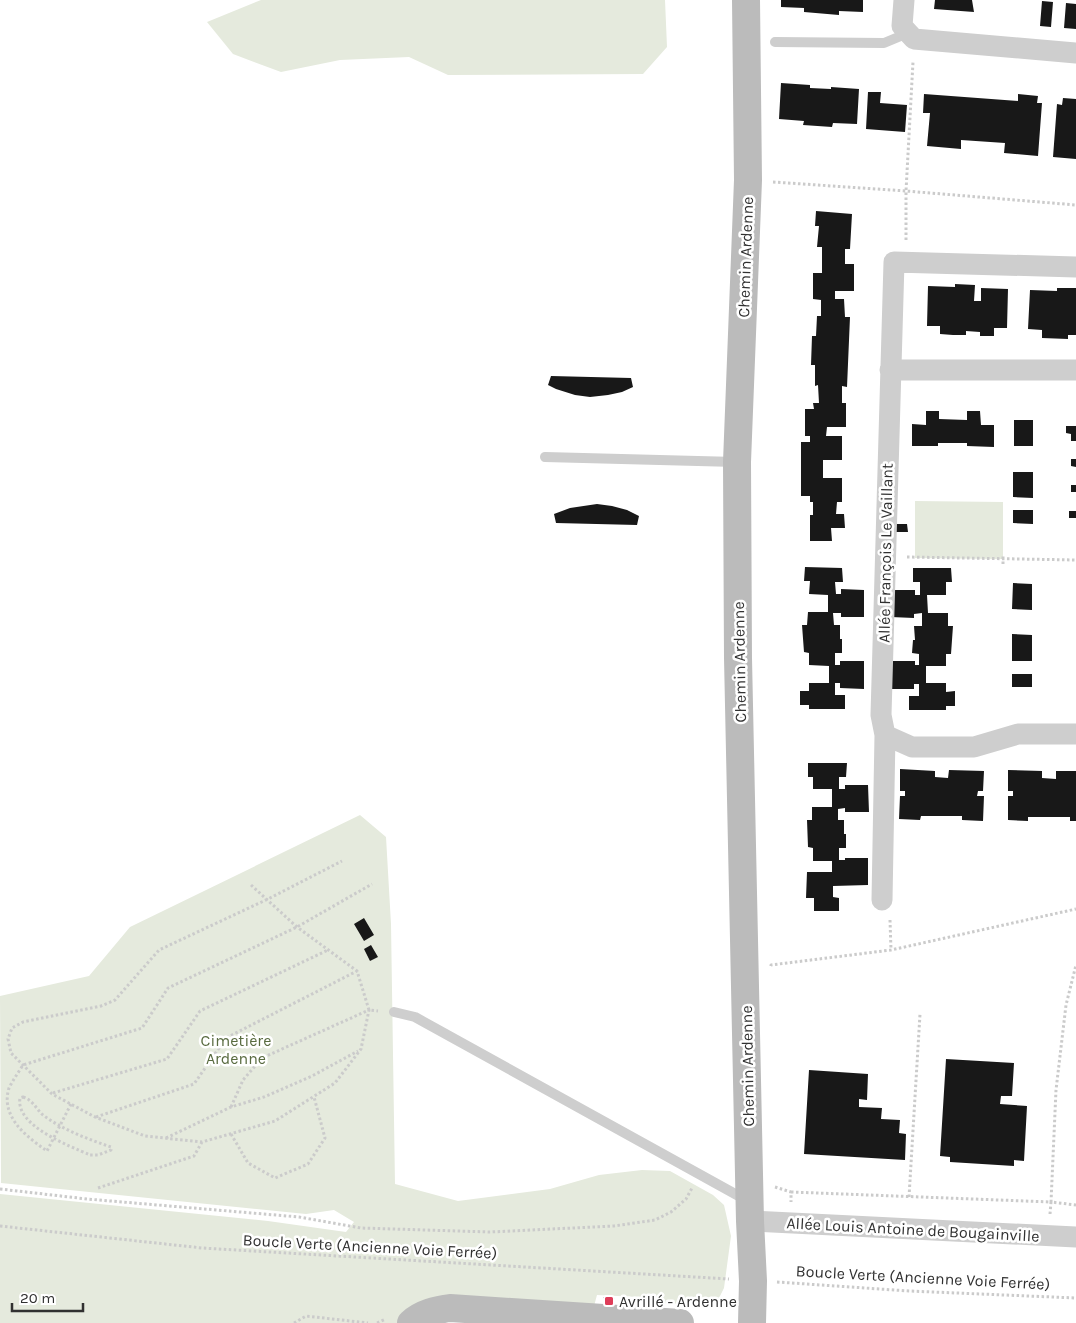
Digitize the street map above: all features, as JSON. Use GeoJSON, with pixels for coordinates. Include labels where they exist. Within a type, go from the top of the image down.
{"type":"FeatureCollection","features":[{"type":"Feature","properties":{"kind":"street","name":"Chemin Ardenne"},"geometry":{"type":"LineString","coordinates":[[746,0],[748,180],[737,462],[738,658],[753,1281],[752,1323]]}},
{"type":"Feature","properties":{"kind":"street"},"geometry":{"type":"LineString","coordinates":[[904,0],[902,26],[911,36],[1076,52]]}},
{"type":"Feature","properties":{"kind":"street","name":"Allée François Le Vaillant"},"geometry":{"type":"LineString","coordinates":[[882,900],[886,735],[881,715],[884,557],[894,262],[906,262]]}},
{"type":"Feature","properties":{"kind":"street"},"geometry":{"type":"LineString","coordinates":[[906,262],[1076,267]]}},
{"type":"Feature","properties":{"kind":"street"},"geometry":{"type":"LineString","coordinates":[[890,370],[1076,370]]}},
{"type":"Feature","properties":{"kind":"street"},"geometry":{"type":"LineString","coordinates":[[886,735],[912,746],[974,747],[1018,734],[1076,734]]}},
{"type":"Feature","properties":{"kind":"street","name":"Allée Louis Antoine de Bougainville"},"geometry":{"type":"LineString","coordinates":[[750,1211],[789,1223],[1076,1237]]}},
{"type":"Feature","properties":{"kind":"street"},"geometry":{"type":"LineString","coordinates":[[411,1323],[424,1314],[450,1308],[680,1323]]}},
{"type":"Feature","properties":{"kind":"lane"},"geometry":{"type":"LineString","coordinates":[[775,42],[884,42],[911,36]]}},
{"type":"Feature","properties":{"kind":"lane"},"geometry":{"type":"LineString","coordinates":[[545,457],[737,462]]}},
{"type":"Feature","properties":{"kind":"lane"},"geometry":{"type":"LineString","coordinates":[[394,1012],[415,1017],[700,1174],[750,1211]]}},
{"type":"Feature","properties":{"kind":"path"},"geometry":{"type":"LineString","coordinates":[[906,262],[906,190],[911,36]]}},
{"type":"Feature","properties":{"kind":"path"},"geometry":{"type":"LineString","coordinates":[[748,180],[906,190],[1076,206]]}},
{"type":"Feature","properties":{"kind":"path"},"geometry":{"type":"LineString","coordinates":[[1003,554],[1003,562]]}},
{"type":"Feature","properties":{"kind":"path"},"geometry":{"type":"LineString","coordinates":[[884,557],[1003,562],[1076,560]]}},
{"type":"Feature","properties":{"kind":"path"},"geometry":{"type":"LineString","coordinates":[[251,885],[268,899],[297,927],[357,971],[369,1010],[361,1049],[336,1083],[275,1122],[202,1142],[145,1136],[95,1117],[52,1094],[11,1053],[8,1039],[12,1028],[23,1022],[102,1006],[115,1000],[159,950],[268,899],[342,861]]}},
{"type":"Feature","properties":{"kind":"path"},"geometry":{"type":"LineString","coordinates":[[71,1104],[47,1151],[22,1133],[9,1118],[4,1103],[8,1089],[23,1065],[142,1028],[168,988],[297,927],[372,884]]}},
{"type":"Feature","properties":{"kind":"path"},"geometry":{"type":"LineString","coordinates":[[882,900],[890,910],[891,950]]}},
{"type":"Feature","properties":{"kind":"path"},"geometry":{"type":"LineString","coordinates":[[770,974],[770,965],[891,950],[1076,909]]}},
{"type":"Feature","properties":{"kind":"path"},"geometry":{"type":"LineString","coordinates":[[52,1094],[167,1059],[200,1011],[328,950]]}},
{"type":"Feature","properties":{"kind":"path"},"geometry":{"type":"LineString","coordinates":[[1050,1219],[1056,1090],[1066,1005],[1076,965]]}},
{"type":"Feature","properties":{"kind":"path"},"geometry":{"type":"LineString","coordinates":[[95,1117],[194,1084],[226,1038],[357,971]]}},
{"type":"Feature","properties":{"kind":"path"},"geometry":{"type":"LineString","coordinates":[[231,1107],[243,1080],[262,1058],[369,1010],[394,1012]]}},
{"type":"Feature","properties":{"kind":"path"},"geometry":{"type":"LineString","coordinates":[[909,1197],[920,1014]]}},
{"type":"Feature","properties":{"kind":"path"},"geometry":{"type":"LineString","coordinates":[[166,1138],[231,1107],[264,1097],[312,1076],[361,1049]]}},
{"type":"Feature","properties":{"kind":"path"},"geometry":{"type":"LineString","coordinates":[[231,1134],[248,1163],[276,1178],[308,1164],[325,1138],[314,1096]]}},
{"type":"Feature","properties":{"kind":"path"},"geometry":{"type":"LineString","coordinates":[[20,1098],[27,1098],[43,1115],[60,1125],[90,1140],[111,1147],[111,1150],[98,1155],[90,1155],[54,1138],[35,1127],[22,1113],[19,1104],[20,1098]]}},
{"type":"Feature","properties":{"kind":"path"},"geometry":{"type":"LineString","coordinates":[[98,1188],[194,1156],[202,1142]]}},
{"type":"Feature","properties":{"kind":"path"},"geometry":{"type":"LineString","coordinates":[[0,1189],[87,1199],[299,1217],[361,1228],[490,1232],[614,1226],[655,1220],[671,1212],[686,1199],[700,1174]]}},
{"type":"Feature","properties":{"kind":"path"},"geometry":{"type":"LineString","coordinates":[[771,1185],[791,1192],[1051,1202],[1076,1205]]}},
{"type":"Feature","properties":{"kind":"path"},"geometry":{"type":"LineString","coordinates":[[789,1223],[791,1192]]}},
{"type":"Feature","properties":{"kind":"path","name":"Boucle Verte (Ancienne Voie Ferrée)"},"geometry":{"type":"LineString","coordinates":[[0,1226],[202,1248],[731,1280]]}},
{"type":"Feature","properties":{"kind":"path","name":"Boucle Verte (Ancienne Voie Ferrée)"},"geometry":{"type":"LineString","coordinates":[[773,1282],[909,1291],[1076,1298]]}},
{"type":"Feature","properties":{"kind":"path"},"geometry":{"type":"LineString","coordinates":[[294,1323],[306,1316],[368,1323]]}},
{"type":"Feature","properties":{"kind":"green space"},"geometry":{"type":"Polygon","coordinates":[[[261,0],[665,0],[667,47],[643,74],[448,75],[409,57],[340,60],[281,72],[233,54],[207,22],[261,0]]]}},
{"type":"Feature","properties":{"kind":"green space"},"geometry":{"type":"Polygon","coordinates":[[[915,501],[1003,502],[1003,559],[915,558],[915,501]]]}},
{"type":"Feature","properties":{"kind":"green space","name":"Cimetière Ardenne"},"geometry":{"type":"Polygon","coordinates":[[[360,815],[386,837],[391,924],[395,1184],[458,1201],[550,1189],[599,1175],[642,1170],[670,1171],[713,1195],[724,1205],[731,1236],[724,1288],[718,1300],[708,1305],[658,1303],[659,1298],[597,1295],[594,1306],[410,1309],[397,1323],[0,1323],[0,1194],[268,1221],[346,1232],[354,1222],[334,1210],[306,1214],[1,1183],[0,996],[89,976],[130,927],[360,815]]]}},
{"type":"Feature","properties":{"kind":"building"},"geometry":{"type":"Polygon","coordinates":[[[781,0],[863,0],[863,12],[839,11],[839,15],[804,12],[804,8],[781,7],[781,0]]]}},
{"type":"Feature","properties":{"kind":"building"},"geometry":{"type":"Polygon","coordinates":[[[935,0],[972,0],[974,12],[934,9],[935,0]]]}},
{"type":"Feature","properties":{"kind":"building"},"geometry":{"type":"Polygon","coordinates":[[[1042,1],[1053,2],[1051,27],[1040,26],[1042,1]]]}},
{"type":"Feature","properties":{"kind":"building"},"geometry":{"type":"Polygon","coordinates":[[[1066,3],[1076,4],[1076,29],[1064,28],[1066,3]]]}},
{"type":"Feature","properties":{"kind":"building"},"geometry":{"type":"Polygon","coordinates":[[[781,83],[810,85],[810,88],[859,89],[857,124],[833,123],[832,127],[803,125],[804,121],[779,119],[781,83]]]}},
{"type":"Feature","properties":{"kind":"building"},"geometry":{"type":"Polygon","coordinates":[[[868,92],[881,92],[880,103],[907,105],[905,132],[866,129],[868,92]]]}},
{"type":"Feature","properties":{"kind":"building"},"geometry":{"type":"Polygon","coordinates":[[[924,94],[1018,101],[1018,94],[1038,96],[1037,103],[1042,103],[1038,156],[1004,153],[1005,143],[961,140],[961,149],[927,146],[930,113],[923,113],[924,94]]]}},
{"type":"Feature","properties":{"kind":"building"},"geometry":{"type":"Polygon","coordinates":[[[1063,98],[1076,99],[1076,159],[1053,157],[1057,104],[1062,105],[1063,98]]]}},
{"type":"Feature","properties":{"kind":"building"},"geometry":{"type":"Polygon","coordinates":[[[816,211],[852,214],[850,249],[845,249],[845,264],[854,264],[854,291],[835,291],[835,299],[844,299],[845,317],[850,317],[847,387],[842,386],[842,403],[846,403],[846,427],[827,427],[826,436],[842,436],[842,460],[823,460],[823,478],[842,478],[842,502],[837,502],[836,514],[844,514],[845,528],[831,528],[832,541],[810,541],[810,515],[813,515],[813,502],[810,502],[810,496],[801,496],[801,442],[810,442],[810,436],[805,436],[805,409],[814,409],[813,403],[819,403],[818,385],[815,386],[815,365],[811,365],[812,336],[816,336],[817,316],[821,316],[821,300],[813,299],[813,273],[822,273],[822,247],[817,247],[819,226],[815,226],[816,211]]]}},
{"type":"Feature","properties":{"kind":"building"},"geometry":{"type":"Polygon","coordinates":[[[955,284],[975,285],[974,301],[981,301],[981,288],[1008,289],[1007,328],[994,328],[994,336],[980,336],[980,332],[966,331],[966,335],[940,334],[940,326],[927,326],[928,286],[955,287],[955,284]]]}},
{"type":"Feature","properties":{"kind":"building"},"geometry":{"type":"Polygon","coordinates":[[[1057,288],[1076,288],[1076,335],[1068,335],[1068,339],[1042,338],[1042,330],[1028,329],[1030,290],[1057,291],[1057,288]]]}},
{"type":"Feature","properties":{"kind":"building"},"geometry":{"type":"Polygon","coordinates":[[[551,376],[631,378],[633,387],[608,395],[590,397],[575,395],[548,385],[551,376]]]}},
{"type":"Feature","properties":{"kind":"building"},"geometry":{"type":"Polygon","coordinates":[[[926,411],[939,411],[939,419],[967,420],[967,411],[980,411],[981,425],[994,425],[994,447],[967,446],[967,443],[938,443],[938,446],[912,446],[912,424],[926,425],[926,411]]]}},
{"type":"Feature","properties":{"kind":"building"},"geometry":{"type":"Polygon","coordinates":[[[1014,420],[1033,420],[1033,446],[1014,446],[1014,420]]]}},
{"type":"Feature","properties":{"kind":"building"},"geometry":{"type":"Polygon","coordinates":[[[1066,426],[1076,426],[1076,441],[1071,441],[1071,434],[1066,433],[1066,426]]]}},
{"type":"Feature","properties":{"kind":"building"},"geometry":{"type":"Polygon","coordinates":[[[1071,459],[1076,459],[1076,467],[1071,466],[1071,459]]]}},
{"type":"Feature","properties":{"kind":"building"},"geometry":{"type":"Polygon","coordinates":[[[1013,472],[1033,472],[1033,498],[1013,497],[1013,472]]]}},
{"type":"Feature","properties":{"kind":"building"},"geometry":{"type":"Polygon","coordinates":[[[1071,485],[1076,485],[1076,492],[1071,492],[1071,485]]]}},
{"type":"Feature","properties":{"kind":"building"},"geometry":{"type":"Polygon","coordinates":[[[597,504],[627,510],[639,516],[637,525],[556,523],[554,514],[570,508],[597,504]]]}},
{"type":"Feature","properties":{"kind":"building"},"geometry":{"type":"Polygon","coordinates":[[[1013,510],[1033,510],[1033,524],[1013,523],[1013,510]]]}},
{"type":"Feature","properties":{"kind":"building"},"geometry":{"type":"Polygon","coordinates":[[[1069,511],[1076,511],[1076,518],[1069,518],[1069,511]]]}},
{"type":"Feature","properties":{"kind":"building"},"geometry":{"type":"Polygon","coordinates":[[[894,524],[907,524],[908,532],[894,532],[894,524]]]}},
{"type":"Feature","properties":{"kind":"building"},"geometry":{"type":"Polygon","coordinates":[[[805,567],[842,568],[843,582],[835,582],[836,594],[841,594],[841,589],[864,590],[864,617],[841,617],[841,613],[833,613],[834,625],[840,625],[840,639],[842,639],[842,653],[835,653],[835,665],[840,665],[840,661],[864,661],[864,689],[840,688],[840,683],[835,683],[835,695],[845,695],[845,709],[809,709],[809,705],[800,705],[800,691],[809,691],[809,683],[829,683],[829,666],[809,665],[809,653],[804,652],[802,625],[807,625],[808,612],[828,612],[828,595],[809,594],[810,581],[804,581],[805,567]]]}},
{"type":"Feature","properties":{"kind":"building"},"geometry":{"type":"Polygon","coordinates":[[[913,568],[951,568],[952,582],[946,582],[946,595],[927,595],[928,613],[948,613],[948,626],[953,626],[951,654],[946,654],[946,666],[926,666],[926,683],[946,683],[946,692],[955,691],[955,706],[946,706],[946,710],[909,710],[909,696],[919,696],[919,684],[914,684],[914,689],[891,689],[890,661],[915,661],[915,665],[919,665],[919,654],[912,653],[913,640],[915,640],[914,626],[922,626],[922,613],[914,614],[914,618],[891,617],[891,590],[915,590],[915,595],[920,595],[920,582],[913,582],[913,568]]]}},
{"type":"Feature","properties":{"kind":"building"},"geometry":{"type":"Polygon","coordinates":[[[1013,583],[1032,584],[1032,610],[1012,609],[1013,583]]]}},
{"type":"Feature","properties":{"kind":"building"},"geometry":{"type":"Polygon","coordinates":[[[1012,634],[1032,635],[1032,661],[1012,661],[1012,634]]]}},
{"type":"Feature","properties":{"kind":"building"},"geometry":{"type":"Polygon","coordinates":[[[1012,674],[1032,674],[1032,687],[1012,687],[1012,674]]]}},
{"type":"Feature","properties":{"kind":"building"},"geometry":{"type":"Polygon","coordinates":[[[808,763],[847,763],[846,777],[839,777],[839,789],[845,789],[845,785],[868,785],[869,812],[845,812],[845,808],[838,809],[838,820],[844,820],[844,834],[846,834],[846,848],[839,848],[839,860],[845,860],[845,858],[868,858],[868,885],[833,886],[833,897],[839,898],[839,911],[814,911],[814,898],[806,898],[807,872],[832,872],[832,861],[813,861],[813,848],[808,847],[807,820],[812,820],[812,807],[832,807],[832,789],[813,789],[813,777],[808,777],[808,763]]]}},
{"type":"Feature","properties":{"kind":"building"},"geometry":{"type":"Polygon","coordinates":[[[900,769],[935,771],[935,777],[948,778],[949,770],[984,771],[983,791],[978,791],[977,796],[984,796],[983,821],[962,820],[962,816],[921,816],[920,820],[899,819],[900,796],[905,796],[905,791],[900,791],[900,769]]]}},
{"type":"Feature","properties":{"kind":"building"},"geometry":{"type":"Polygon","coordinates":[[[1008,770],[1042,771],[1042,778],[1056,779],[1056,771],[1076,771],[1076,821],[1070,821],[1070,817],[1028,817],[1028,821],[1008,820],[1008,796],[1013,796],[1013,791],[1008,791],[1008,770]]]}},
{"type":"Feature","properties":{"kind":"building"},"geometry":{"type":"Polygon","coordinates":[[[364,918],[374,935],[364,941],[354,924],[364,918]]]}},
{"type":"Feature","properties":{"kind":"building"},"geometry":{"type":"Polygon","coordinates":[[[371,945],[378,957],[370,961],[364,949],[371,945]]]}},
{"type":"Feature","properties":{"kind":"building"},"geometry":{"type":"Polygon","coordinates":[[[946,1059],[1014,1063],[1012,1096],[1001,1096],[1000,1104],[1027,1106],[1024,1161],[1014,1160],[1014,1166],[950,1162],[950,1157],[940,1156],[946,1059]]]}},
{"type":"Feature","properties":{"kind":"building"},"geometry":{"type":"Polygon","coordinates":[[[809,1070],[868,1074],[867,1100],[859,1099],[859,1107],[882,1108],[881,1119],[900,1120],[899,1133],[906,1134],[905,1160],[804,1154],[809,1070]]]}},
{"type":"Feature","properties":{"kind":"building"},"geometry":{"type":"Polygon","coordinates":[[[603,1297],[615,1298],[615,1304],[603,1303],[603,1297]]]}},
{"type":"Feature","properties":{"kind":"place","name":"Avrillé - Ardenne"},"geometry":{"type":"Point","coordinates":[609,1301]}}]}
